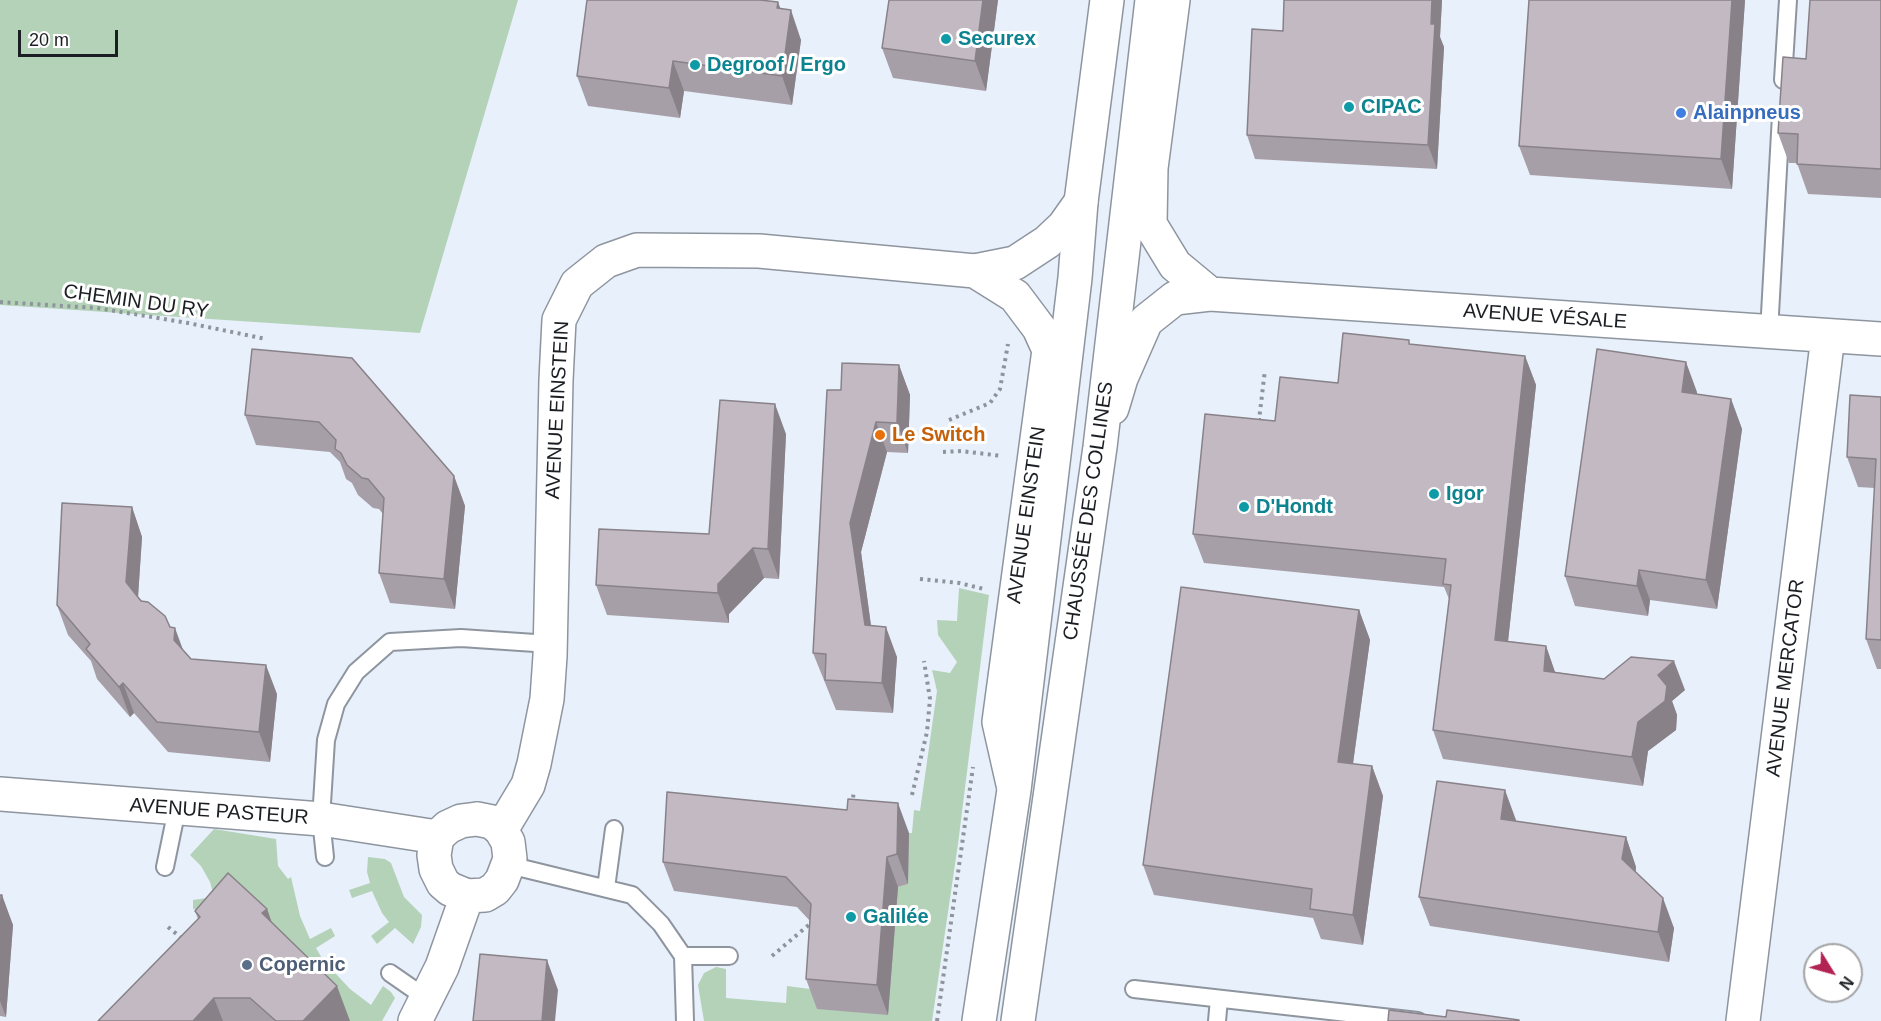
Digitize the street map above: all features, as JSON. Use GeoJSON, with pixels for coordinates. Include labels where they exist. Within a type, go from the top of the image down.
{"type":"FeatureCollection","features":[{"type":"Feature","properties":{"kind":"street","name":"CHAUSSÉE DES COLLINES"},"geometry":{"type":"LineString","coordinates":[[979,1021],[1014,790],[1075,278],[1081,202],[1107,0]]}},
{"type":"Feature","properties":{"kind":"street","name":"CHAUSSÉE DES COLLINES"},"geometry":{"type":"LineString","coordinates":[[1018,1021],[1100,447],[1152,0]]}},
{"type":"Feature","properties":{"kind":"street"},"geometry":{"type":"LineString","coordinates":[[1173,0],[1150,168],[1150,224],[1175,265],[1210,294]]}},
{"type":"Feature","properties":{"kind":"street","name":"AVENUE EINSTEIN"},"geometry":{"type":"LineString","coordinates":[[501,830],[520,800],[534,764],[547,699],[559,320],[577,284],[606,261],[637,250],[759,250],[975,271],[1015,263],[1047,242],[1064,226],[1081,202]]}},
{"type":"Feature","properties":{"kind":"street","name":"AVENUE EINSTEIN"},"geometry":{"type":"LineString","coordinates":[[975,271],[1015,296],[1039,328],[1049,350],[999,722],[1014,790]]}},
{"type":"Feature","properties":{"kind":"street","name":"AVENUE VÉSALE"},"geometry":{"type":"LineString","coordinates":[[1100,447],[1121,378],[1146,321],[1175,298],[1210,294],[1881,339]]}},
{"type":"Feature","properties":{"kind":"street","name":"AVENUE MERCATOR"},"geometry":{"type":"LineString","coordinates":[[1743,1021],[1828,336]]}},
{"type":"Feature","properties":{"kind":"street","name":"AVENUE PASTEUR"},"geometry":{"type":"LineString","coordinates":[[0,794],[321,819],[437,837]]}},
{"type":"Feature","properties":{"kind":"street"},"geometry":{"type":"LineString","coordinates":[[477,819],[492,822],[501,830],[510,849],[509,866],[495,889],[485,895],[467,896],[450,889],[443,883],[436,869],[434,855],[437,837],[448,827],[460,821],[477,819]]}},
{"type":"Feature","properties":{"kind":"street"},"geometry":{"type":"LineString","coordinates":[[420,1010],[442,968],[467,896]]}},
{"type":"Feature","properties":{"kind":"lane"},"geometry":{"type":"LineString","coordinates":[[1769,332],[1788,0]]}},
{"type":"Feature","properties":{"kind":"lane"},"geometry":{"type":"LineString","coordinates":[[325,857],[321,819],[326,741],[336,704],[356,672],[390,642],[460,638],[550,644]]}},
{"type":"Feature","properties":{"kind":"lane"},"geometry":{"type":"LineString","coordinates":[[165,867],[177,809]]}},
{"type":"Feature","properties":{"kind":"lane"},"geometry":{"type":"LineString","coordinates":[[606,888],[614,829]]}},
{"type":"Feature","properties":{"kind":"lane"},"geometry":{"type":"LineString","coordinates":[[509,866],[632,895],[661,924],[683,956],[685,1021]]}},
{"type":"Feature","properties":{"kind":"lane"},"geometry":{"type":"LineString","coordinates":[[683,956],[729,956]]}},
{"type":"Feature","properties":{"kind":"lane"},"geometry":{"type":"LineString","coordinates":[[390,974],[420,1010]]}},
{"type":"Feature","properties":{"kind":"lane"},"geometry":{"type":"LineString","coordinates":[[1134,989],[1418,1021]]}},
{"type":"Feature","properties":{"kind":"lane"},"geometry":{"type":"LineString","coordinates":[[1216,1021],[1220,999]]}},
{"type":"Feature","properties":{"kind":"path"},"geometry":{"type":"LineString","coordinates":[[949,420],[990,403],[1000,389],[1015,296]]}},
{"type":"Feature","properties":{"kind":"path","name":"CHEMIN DU RY"},"geometry":{"type":"LineString","coordinates":[[0,302],[97,309],[188,323],[266,339]]}},
{"type":"Feature","properties":{"kind":"path"},"geometry":{"type":"LineString","coordinates":[[1265,370],[1259,420],[1269,422]]}},
{"type":"Feature","properties":{"kind":"path"},"geometry":{"type":"LineString","coordinates":[[943,452],[1004,456]]}},
{"type":"Feature","properties":{"kind":"path"},"geometry":{"type":"LineString","coordinates":[[920,579],[959,583],[987,590]]}},
{"type":"Feature","properties":{"kind":"path"},"geometry":{"type":"LineString","coordinates":[[912,795],[927,732],[930,699],[924,661]]}},
{"type":"Feature","properties":{"kind":"path"},"geometry":{"type":"LineString","coordinates":[[850,816],[854,791]]}},
{"type":"Feature","properties":{"kind":"path"},"geometry":{"type":"LineString","coordinates":[[772,956],[811,923]]}},
{"type":"Feature","properties":{"kind":"path"},"geometry":{"type":"LineString","coordinates":[[168,927],[184,940]]}},
{"type":"Feature","properties":{"kind":"green space"},"geometry":{"type":"Polygon","coordinates":[[[0,0],[518,0],[420,333],[0,305],[0,0]]]}},
{"type":"Feature","properties":{"kind":"green space"},"geometry":{"type":"Polygon","coordinates":[[[959,588],[989,595],[958,844],[932,1021],[704,1021],[698,985],[704,973],[716,967],[726,969],[726,998],[786,1003],[787,986],[818,990],[898,887],[908,884],[909,833],[912,833],[914,810],[920,811],[937,691],[932,670],[950,673],[957,662],[938,635],[937,620],[957,621],[959,588]]]}},
{"type":"Feature","properties":{"kind":"green space"},"geometry":{"type":"Polygon","coordinates":[[[214,829],[276,839],[278,866],[288,879],[291,877],[300,916],[310,939],[331,928],[335,936],[316,948],[323,960],[350,989],[371,1005],[383,986],[395,998],[382,1021],[347,1021],[216,912],[193,909],[193,900],[214,897],[210,882],[201,866],[190,855],[214,829]]]}},
{"type":"Feature","properties":{"kind":"green space"},"geometry":{"type":"Polygon","coordinates":[[[368,857],[385,859],[391,863],[404,897],[422,915],[421,927],[413,944],[395,928],[377,944],[371,936],[389,922],[382,913],[372,891],[352,898],[349,890],[370,883],[367,872],[368,857]]]}},
{"type":"Feature","properties":{"kind":"building","name":"Degroof / Ergo"},"geometry":{"type":"Polygon","coordinates":[[[587,0],[760,0],[778,2],[777,8],[791,10],[782,76],[673,61],[669,88],[577,76],[587,0]]]}},
{"type":"Feature","properties":{"kind":"building"},"geometry":{"type":"Polygon","coordinates":[[[889,0],[983,0],[975,61],[882,48],[889,0]]]}},
{"type":"Feature","properties":{"kind":"building","name":"CIPAC"},"geometry":{"type":"Polygon","coordinates":[[[1284,0],[1432,0],[1431,24],[1435,24],[1428,145],[1247,135],[1252,29],[1283,31],[1284,0]]]}},
{"type":"Feature","properties":{"kind":"building"},"geometry":{"type":"Polygon","coordinates":[[[1529,0],[1732,0],[1721,159],[1519,146],[1529,0]]]}},
{"type":"Feature","properties":{"kind":"building"},"geometry":{"type":"Polygon","coordinates":[[[1810,0],[1881,0],[1881,169],[1797,164],[1798,134],[1778,133],[1783,57],[1806,59],[1810,0]]]}},
{"type":"Feature","properties":{"kind":"building"},"geometry":{"type":"Polygon","coordinates":[[[1343,333],[1409,340],[1409,344],[1525,356],[1495,640],[1546,646],[1544,671],[1604,679],[1631,657],[1674,661],[1658,675],[1667,686],[1665,701],[1638,722],[1632,757],[1433,730],[1451,585],[1443,584],[1446,559],[1193,534],[1205,414],[1275,421],[1280,377],[1338,383],[1343,333]]]}},
{"type":"Feature","properties":{"kind":"building"},"geometry":{"type":"Polygon","coordinates":[[[252,349],[352,358],[454,476],[444,579],[379,573],[384,498],[368,479],[362,478],[347,465],[341,453],[335,449],[336,440],[319,422],[245,415],[252,349]]]}},
{"type":"Feature","properties":{"kind":"building"},"geometry":{"type":"Polygon","coordinates":[[[1597,349],[1686,362],[1682,392],[1731,399],[1706,580],[1639,570],[1637,586],[1565,576],[1597,349]]]}},
{"type":"Feature","properties":{"kind":"building"},"geometry":{"type":"Polygon","coordinates":[[[842,363],[899,365],[897,423],[876,422],[850,523],[865,625],[886,627],[882,683],[825,680],[826,654],[813,653],[827,390],[841,390],[842,363]]]}},
{"type":"Feature","properties":{"kind":"building"},"geometry":{"type":"Polygon","coordinates":[[[1850,395],[1881,397],[1881,640],[1866,639],[1876,459],[1847,457],[1850,395]]]}},
{"type":"Feature","properties":{"kind":"building"},"geometry":{"type":"Polygon","coordinates":[[[720,400],[775,404],[768,549],[753,548],[718,584],[718,593],[596,585],[599,529],[709,534],[720,400]]]}},
{"type":"Feature","properties":{"kind":"building"},"geometry":{"type":"Polygon","coordinates":[[[62,503],[132,507],[126,582],[141,601],[148,602],[165,616],[170,627],[175,628],[174,640],[191,659],[266,665],[259,732],[157,722],[123,683],[119,687],[86,649],[90,644],[57,605],[62,503]]]}},
{"type":"Feature","properties":{"kind":"building"},"geometry":{"type":"Polygon","coordinates":[[[1181,587],[1359,610],[1338,762],[1372,766],[1353,915],[1310,909],[1312,889],[1143,865],[1181,587]]]}},
{"type":"Feature","properties":{"kind":"building"},"geometry":{"type":"Polygon","coordinates":[[[1437,781],[1505,790],[1501,819],[1626,837],[1622,859],[1663,898],[1658,932],[1419,897],[1437,781]]]}},
{"type":"Feature","properties":{"kind":"building","name":"Galilée"},"geometry":{"type":"Polygon","coordinates":[[[667,792],[847,810],[848,799],[898,803],[897,854],[887,857],[877,985],[806,979],[811,904],[786,877],[663,862],[667,792]]]}},
{"type":"Feature","properties":{"kind":"building"},"geometry":{"type":"Polygon","coordinates":[[[228,873],[267,909],[262,913],[337,986],[303,1021],[276,1021],[250,998],[214,998],[193,1021],[98,1021],[200,917],[195,911],[228,873]]]}},
{"type":"Feature","properties":{"kind":"building"},"geometry":{"type":"Polygon","coordinates":[[[0,895],[2,895],[0,923],[0,895]]]}},
{"type":"Feature","properties":{"kind":"building"},"geometry":{"type":"Polygon","coordinates":[[[480,954],[547,960],[542,1021],[473,1021],[480,954]]]}},
{"type":"Feature","properties":{"kind":"building"},"geometry":{"type":"Polygon","coordinates":[[[1389,1010],[1446,1017],[1447,1010],[1519,1021],[1388,1021],[1389,1010]]]}},
{"type":"Feature","properties":{"kind":"place","name":"Securex"},"geometry":{"type":"Point","coordinates":[946,39]}},
{"type":"Feature","properties":{"kind":"place","name":"Degroof / Ergo"},"geometry":{"type":"Point","coordinates":[695,65]}},
{"type":"Feature","properties":{"kind":"place","name":"CIPAC"},"geometry":{"type":"Point","coordinates":[1349,107]}},
{"type":"Feature","properties":{"kind":"place","name":"Alainpneus"},"geometry":{"type":"Point","coordinates":[1681,113]}},
{"type":"Feature","properties":{"kind":"place","name":"Le Switch"},"geometry":{"type":"Point","coordinates":[880,435]}},
{"type":"Feature","properties":{"kind":"place","name":"Igor"},"geometry":{"type":"Point","coordinates":[1434,494]}},
{"type":"Feature","properties":{"kind":"place","name":"D'Hondt"},"geometry":{"type":"Point","coordinates":[1244,507]}},
{"type":"Feature","properties":{"kind":"place","name":"Galilée"},"geometry":{"type":"Point","coordinates":[851,917]}},
{"type":"Feature","properties":{"kind":"place","name":"Copernic"},"geometry":{"type":"Point","coordinates":[247,965]}}]}
